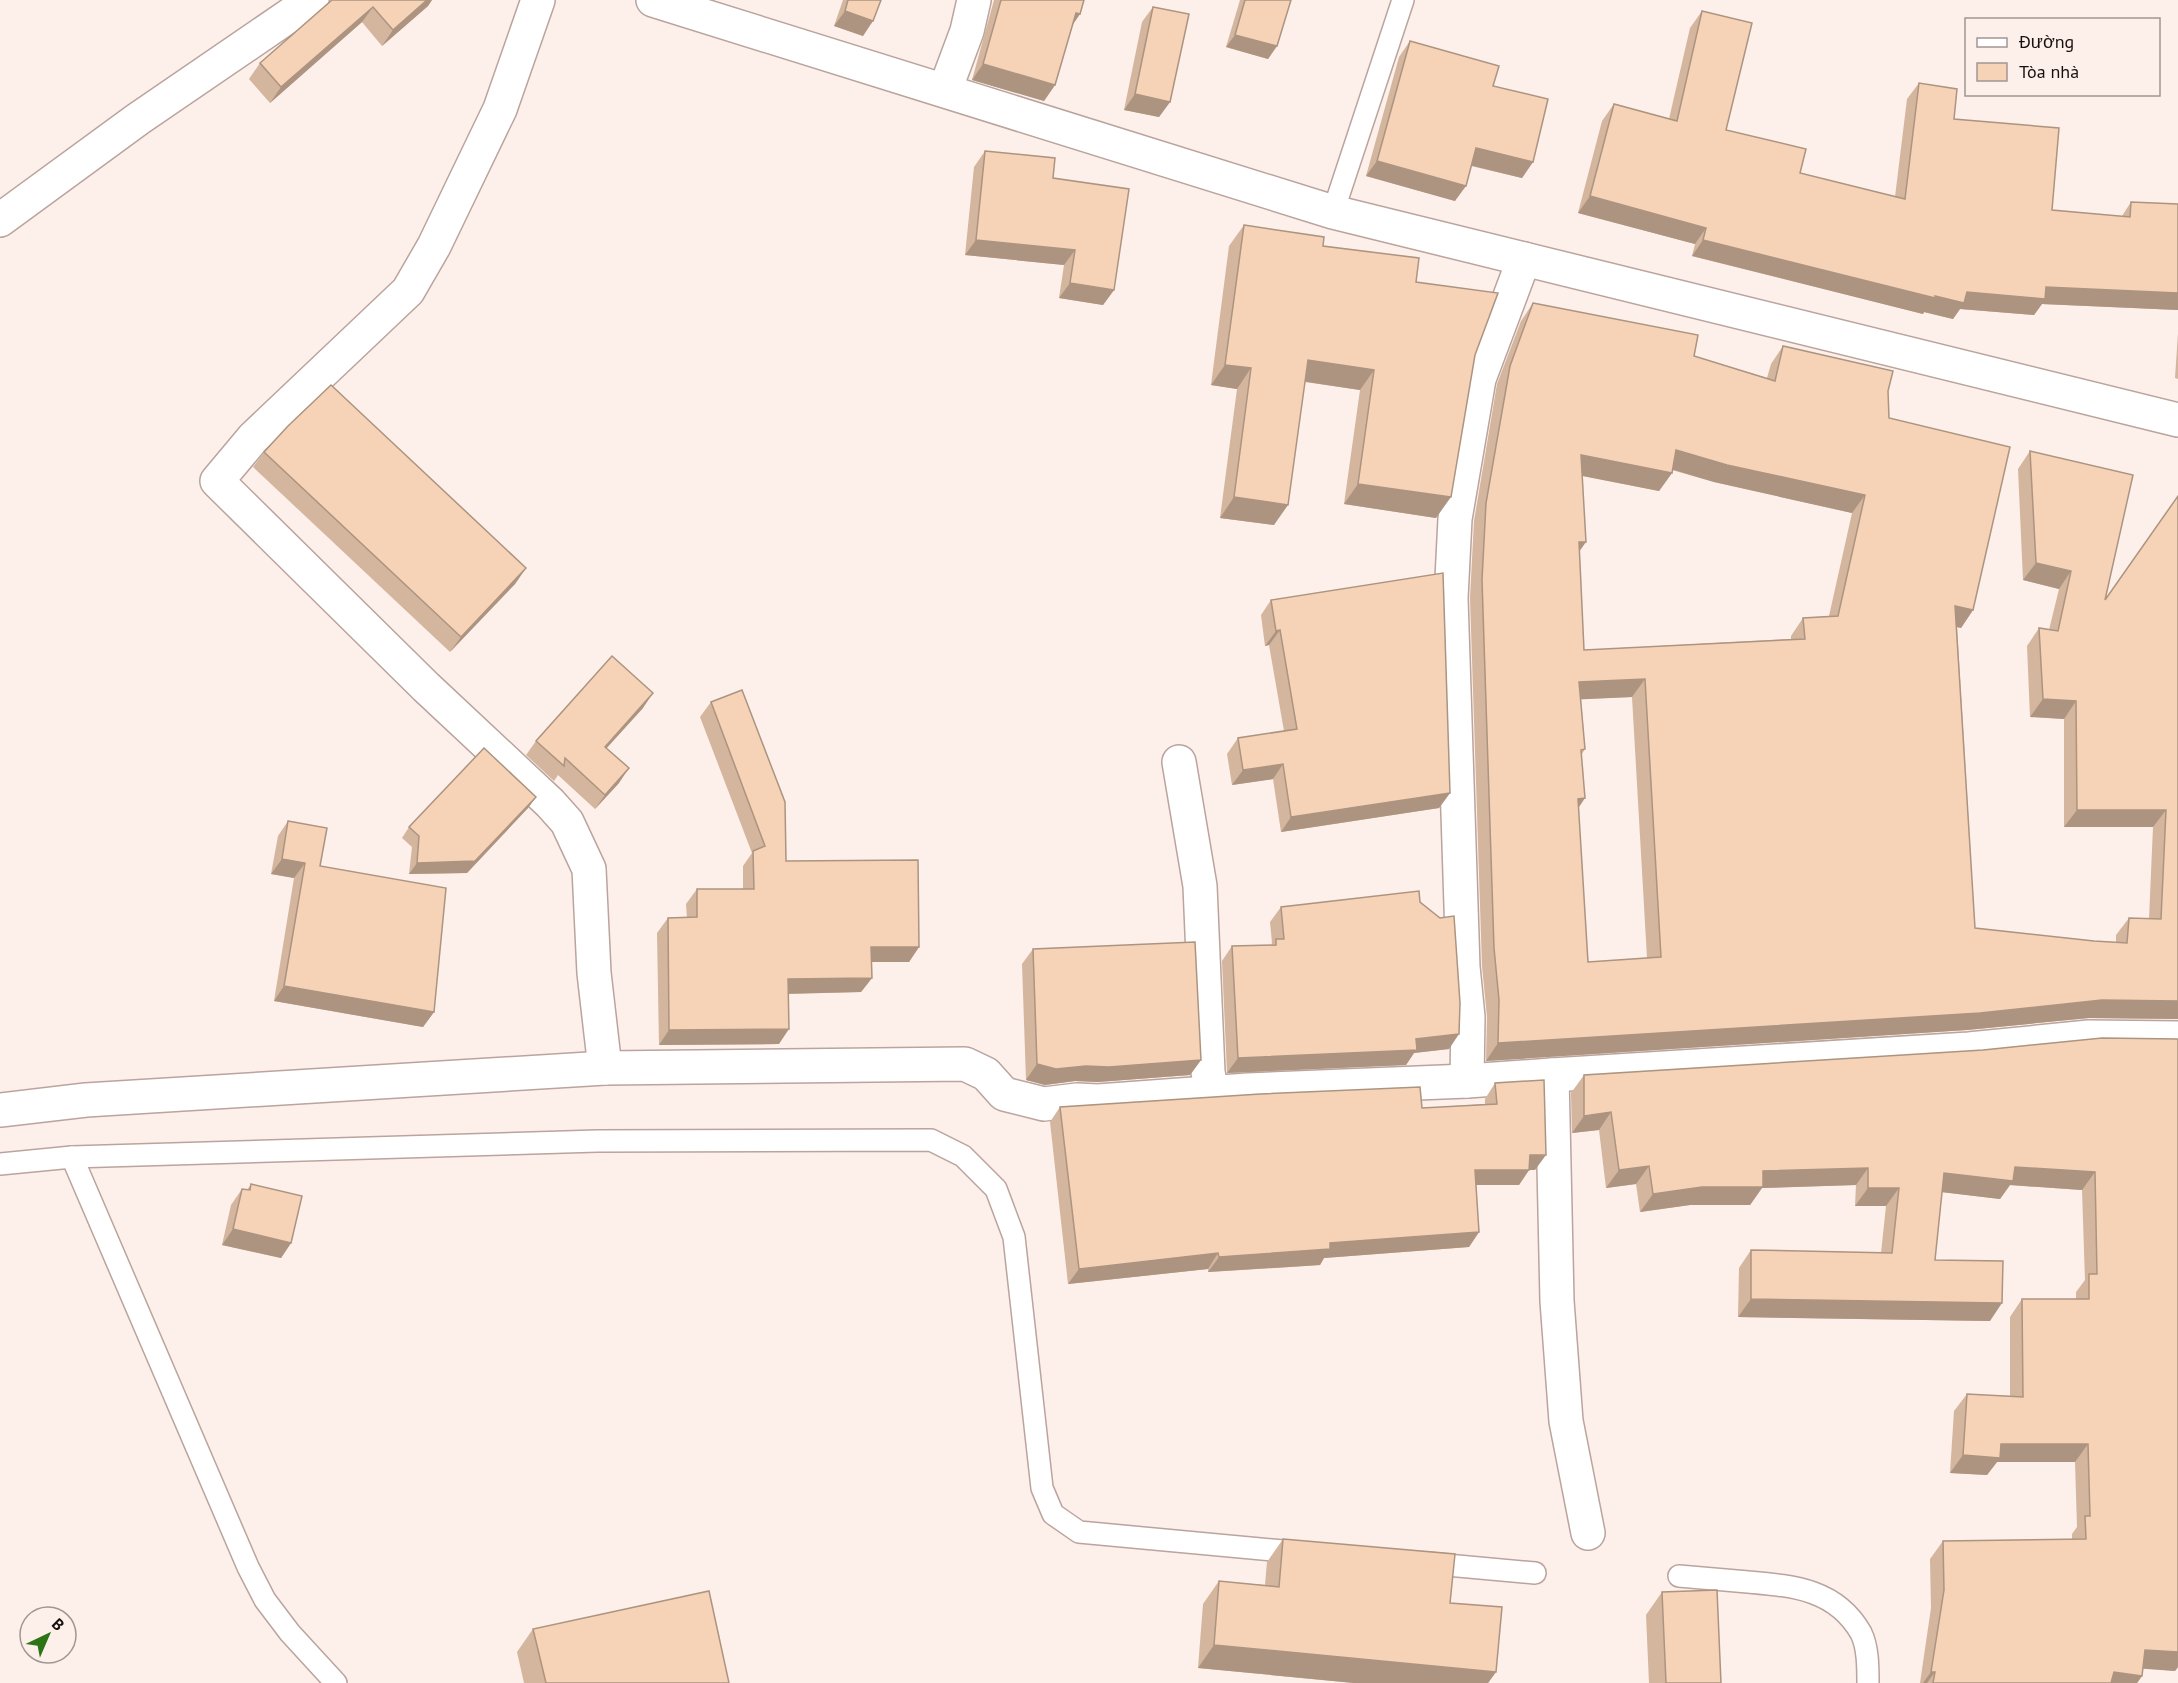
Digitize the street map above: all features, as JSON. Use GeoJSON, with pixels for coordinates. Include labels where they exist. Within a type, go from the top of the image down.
{"type":"FeatureCollection","features":[{"type":"Feature","properties":{"kind":"street"},"geometry":{"type":"LineString","coordinates":[[0,220],[138,118],[312,0]]}},
{"type":"Feature","properties":{"kind":"street"},"geometry":{"type":"LineString","coordinates":[[538,0],[500,109],[434,246],[408,291],[253,438],[217,481],[567,822],[589,869],[594,973],[605,1068]]}},
{"type":"Feature","properties":{"kind":"street"},"geometry":{"type":"LineString","coordinates":[[653,0],[1333,212],[2178,420]]}},
{"type":"Feature","properties":{"kind":"street"},"geometry":{"type":"LineString","coordinates":[[945,90],[967,31],[974,0]]}},
{"type":"Feature","properties":{"kind":"street"},"geometry":{"type":"LineString","coordinates":[[1467,1081],[1468,1017],[1462,967],[1451,598],[1455,519],[1479,379],[1524,258]]}},
{"type":"Feature","properties":{"kind":"street"},"geometry":{"type":"LineString","coordinates":[[1179,762],[1200,886],[1208,1072],[1212,1093]]}},
{"type":"Feature","properties":{"kind":"street"},"geometry":{"type":"LineString","coordinates":[[0,1110],[86,1100],[605,1068],[965,1064],[986,1074],[1004,1094],[1044,1104],[1077,1100],[1098,1101],[1212,1093],[1467,1081],[1968,1049],[2089,1037],[2178,1038]]}},
{"type":"Feature","properties":{"kind":"street"},"geometry":{"type":"LineString","coordinates":[[1552,1075],[1557,1301],[1566,1421],[1588,1533]]}},
{"type":"Feature","properties":{"kind":"lane"},"geometry":{"type":"LineString","coordinates":[[1333,212],[1403,0]]}},
{"type":"Feature","properties":{"kind":"lane"},"geometry":{"type":"LineString","coordinates":[[0,1164],[72,1157],[597,1141],[931,1140],[963,1156],[996,1189],[1014,1237],[1042,1488],[1053,1514],[1079,1532],[1324,1554]]}},
{"type":"Feature","properties":{"kind":"lane"},"geometry":{"type":"LineString","coordinates":[[72,1157],[248,1567],[265,1600],[290,1633],[336,1683]]}},
{"type":"Feature","properties":{"kind":"lane"},"geometry":{"type":"LineString","coordinates":[[1406,1562],[1534,1573]]}},
{"type":"Feature","properties":{"kind":"lane"},"geometry":{"type":"LineString","coordinates":[[1679,1576],[1794,1586],[1825,1598],[1846,1612],[1862,1635],[1868,1662],[1868,1683]]}},
{"type":"Feature","properties":{"kind":"building"},"geometry":{"type":"Polygon","coordinates":[[[332,0],[427,0],[393,30],[373,7],[281,87],[260,63],[332,0]]]}},
{"type":"Feature","properties":{"kind":"building"},"geometry":{"type":"Polygon","coordinates":[[[848,0],[881,0],[873,21],[845,11],[848,0]]]}},
{"type":"Feature","properties":{"kind":"building"},"geometry":{"type":"Polygon","coordinates":[[[1001,0],[1084,0],[1080,14],[1076,13],[1055,85],[983,64],[1001,0]]]}},
{"type":"Feature","properties":{"kind":"building"},"geometry":{"type":"Polygon","coordinates":[[[1245,0],[1291,0],[1277,46],[1235,35],[1245,0]]]}},
{"type":"Feature","properties":{"kind":"building"},"geometry":{"type":"Polygon","coordinates":[[[1153,7],[1189,14],[1170,102],[1135,94],[1153,7]]]}},
{"type":"Feature","properties":{"kind":"building"},"geometry":{"type":"Polygon","coordinates":[[[1702,11],[1752,23],[1726,130],[1806,149],[1800,173],[1905,199],[1919,83],[1957,89],[1954,119],[2059,128],[2052,210],[2130,217],[2131,202],[2178,204],[2178,293],[2046,287],[2045,299],[1967,292],[1964,303],[1935,296],[1935,298],[1703,240],[1706,228],[1590,196],[1614,104],[1677,121],[1702,11]]]}},
{"type":"Feature","properties":{"kind":"building"},"geometry":{"type":"Polygon","coordinates":[[[1410,41],[1499,66],[1493,86],[1548,99],[1533,162],[1476,148],[1466,186],[1377,161],[1410,41]]]}},
{"type":"Feature","properties":{"kind":"building"},"geometry":{"type":"Polygon","coordinates":[[[985,151],[1055,158],[1053,178],[1129,189],[1114,290],[1070,283],[1075,250],[976,240],[985,151]]]}},
{"type":"Feature","properties":{"kind":"building"},"geometry":{"type":"Polygon","coordinates":[[[1244,225],[1324,237],[1323,246],[1419,258],[1416,282],[1498,293],[1475,355],[1451,497],[1358,484],[1374,370],[1308,360],[1288,505],[1234,497],[1251,368],[1225,365],[1244,225]]]}},
{"type":"Feature","properties":{"kind":"building"},"geometry":{"type":"Polygon","coordinates":[[[1533,303],[1698,335],[1694,356],[1775,381],[1783,346],[1893,371],[1888,391],[1889,418],[2010,447],[1973,610],[1955,606],[1975,928],[2127,943],[2129,918],[2161,919],[2166,810],[2077,810],[2076,701],[2043,699],[2039,628],[2058,631],[2071,571],[2036,563],[2030,451],[2133,475],[2105,600],[2178,496],[2178,1001],[2102,1000],[1980,1013],[1498,1043],[1499,1000],[1494,948],[1482,580],[1486,503],[1510,366],[1533,303]],[[1676,450],[1672,473],[1581,455],[1586,542],[1579,542],[1584,650],[1805,639],[1803,618],[1838,616],[1865,495],[1727,465],[1676,450]],[[1645,679],[1579,682],[1585,749],[1581,750],[1585,798],[1578,799],[1588,962],[1661,957],[1645,679]]]}},
{"type":"Feature","properties":{"kind":"building"},"geometry":{"type":"Polygon","coordinates":[[[331,385],[526,568],[461,637],[264,452],[331,385]]]}},
{"type":"Feature","properties":{"kind":"building"},"geometry":{"type":"Polygon","coordinates":[[[1443,573],[1450,793],[1291,817],[1283,764],[1243,770],[1238,738],[1297,729],[1280,630],[1276,631],[1271,600],[1443,573]]]}},
{"type":"Feature","properties":{"kind":"building"},"geometry":{"type":"Polygon","coordinates":[[[612,656],[653,693],[605,747],[629,768],[605,795],[565,758],[564,766],[536,741],[612,656]]]}},
{"type":"Feature","properties":{"kind":"building"},"geometry":{"type":"Polygon","coordinates":[[[742,690],[785,802],[786,861],[918,860],[919,947],[871,947],[872,978],[788,979],[789,1029],[669,1030],[668,918],[697,917],[697,889],[754,889],[753,851],[765,846],[711,702],[742,690]]]}},
{"type":"Feature","properties":{"kind":"building"},"geometry":{"type":"Polygon","coordinates":[[[484,748],[536,797],[475,861],[417,863],[419,836],[409,827],[484,748]]]}},
{"type":"Feature","properties":{"kind":"building"},"geometry":{"type":"Polygon","coordinates":[[[288,821],[327,828],[320,866],[446,888],[434,1012],[284,986],[305,863],[282,859],[288,821]]]}},
{"type":"Feature","properties":{"kind":"building"},"geometry":{"type":"Polygon","coordinates":[[[1419,891],[1420,902],[1440,918],[1454,916],[1460,1003],[1459,1034],[1416,1039],[1417,1050],[1238,1058],[1232,946],[1276,945],[1276,939],[1284,939],[1281,907],[1419,891]]]}},
{"type":"Feature","properties":{"kind":"building"},"geometry":{"type":"Polygon","coordinates":[[[1195,942],[1201,1060],[1056,1069],[1037,1064],[1033,949],[1195,942]]]}},
{"type":"Feature","properties":{"kind":"building"},"geometry":{"type":"Polygon","coordinates":[[[2102,1038],[2178,1039],[2178,1652],[2145,1650],[2142,1676],[2114,1672],[2111,1683],[1933,1683],[1935,1672],[1931,1672],[1944,1590],[1943,1541],[2086,1539],[2085,1516],[2090,1516],[2088,1444],[2001,1444],[2000,1458],[1963,1455],[1967,1394],[2023,1397],[2022,1299],[2089,1299],[2089,1274],[2097,1274],[2095,1172],[2015,1167],[2013,1181],[1944,1173],[1935,1260],[2003,1261],[2002,1303],[1751,1299],[1751,1250],[1892,1253],[1899,1188],[1868,1188],[1868,1168],[1763,1171],[1763,1187],[1702,1187],[1653,1194],[1649,1166],[1619,1170],[1611,1112],[1584,1116],[1584,1075],[1983,1050],[2102,1038]]]}},
{"type":"Feature","properties":{"kind":"building"},"geometry":{"type":"Polygon","coordinates":[[[1544,1080],[1546,1155],[1530,1155],[1529,1170],[1475,1170],[1479,1232],[1330,1243],[1330,1249],[1219,1257],[1218,1253],[1079,1269],[1060,1107],[1260,1094],[1420,1087],[1422,1108],[1497,1104],[1495,1083],[1544,1080]]]}},
{"type":"Feature","properties":{"kind":"building"},"geometry":{"type":"Polygon","coordinates":[[[251,1184],[302,1196],[291,1243],[233,1229],[242,1189],[250,1190],[251,1184]]]}},
{"type":"Feature","properties":{"kind":"building"},"geometry":{"type":"Polygon","coordinates":[[[1283,1539],[1455,1554],[1450,1603],[1502,1607],[1496,1672],[1214,1645],[1219,1581],[1279,1587],[1283,1539]]]}},
{"type":"Feature","properties":{"kind":"building"},"geometry":{"type":"Polygon","coordinates":[[[1717,1590],[1721,1683],[1666,1683],[1662,1592],[1717,1590]]]}},
{"type":"Feature","properties":{"kind":"building"},"geometry":{"type":"Polygon","coordinates":[[[709,1591],[729,1683],[546,1683],[533,1629],[709,1591]]]}}]}
